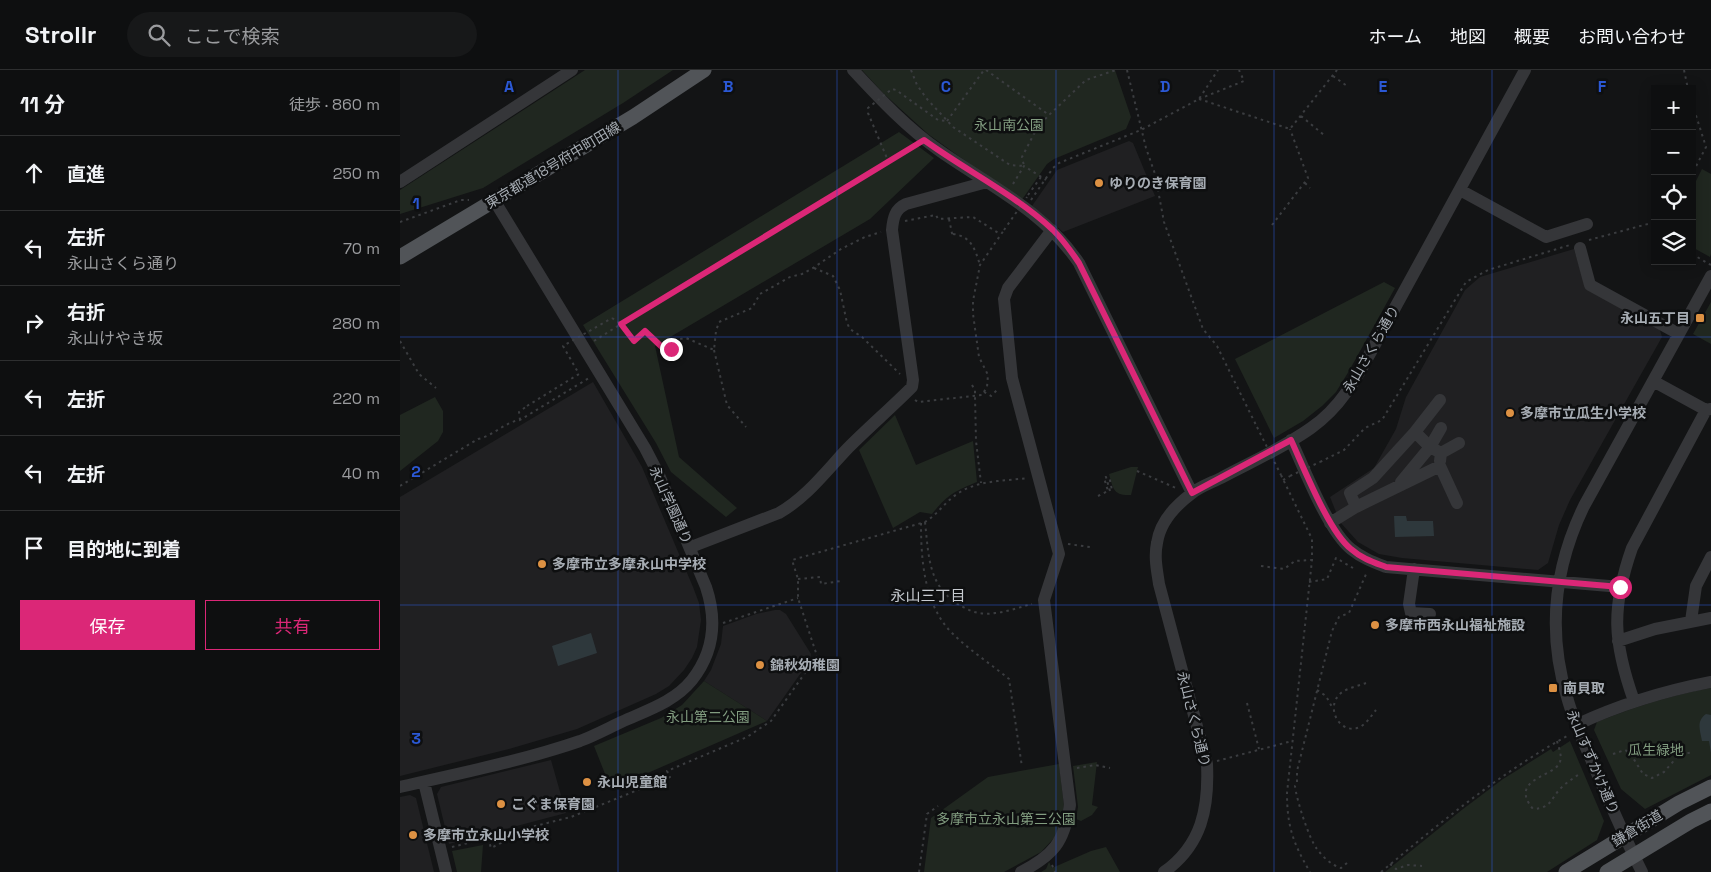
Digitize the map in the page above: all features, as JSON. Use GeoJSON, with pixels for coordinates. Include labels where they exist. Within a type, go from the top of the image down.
{"type":"FeatureCollection","features":[{"type":"Feature","properties":{"kind":"main road","name":"東京都道18号府中町田線"},"geometry":{"type":"LineString","coordinates":[[400,257],[633,117],[704,70]]}},
{"type":"Feature","properties":{"kind":"main road","name":"鎌倉街道"},"geometry":{"type":"LineString","coordinates":[[1566,872],[1624,835],[1711,787]]}},
{"type":"Feature","properties":{"kind":"main road","name":"鎌倉街道"},"geometry":{"type":"LineString","coordinates":[[1607,872],[1690,821],[1711,811]]}},
{"type":"Feature","properties":{"kind":"street"},"geometry":{"type":"LineString","coordinates":[[400,182],[572,70]]}},
{"type":"Feature","properties":{"kind":"street"},"geometry":{"type":"LineString","coordinates":[[853,70],[888,107],[924,140],[1006,194],[1026,203],[1069,248],[1079,263],[1192,493]]}},
{"type":"Feature","properties":{"kind":"street","name":"永山さくら通り"},"geometry":{"type":"LineString","coordinates":[[1164,872],[1176,862],[1191,844],[1199,830],[1207,796],[1207,764],[1160,584],[1156,554],[1157,542],[1166,520],[1192,493],[1310,429],[1336,406],[1351,388],[1526,70]]}},
{"type":"Feature","properties":{"kind":"street"},"geometry":{"type":"LineString","coordinates":[[691,547],[779,513],[791,506],[810,490],[848,448],[912,387],[913,380],[892,220],[896,211],[906,204],[987,182]]}},
{"type":"Feature","properties":{"kind":"street"},"geometry":{"type":"LineString","coordinates":[[1460,190],[1546,238],[1586,224]]}},
{"type":"Feature","properties":{"kind":"street","name":"永山学園通り"},"geometry":{"type":"LineString","coordinates":[[400,788],[511,761],[581,740],[660,705],[674,697],[692,680],[710,648],[713,626],[711,602],[691,547],[659,475],[645,448],[494,200]]}},
{"type":"Feature","properties":{"kind":"street"},"geometry":{"type":"LineString","coordinates":[[1021,872],[1035,865],[1048,855],[1057,844],[1064,833],[1070,805],[1044,600],[1059,554],[1012,378],[1004,300],[1008,288],[1052,230]]}},
{"type":"Feature","properties":{"kind":"street"},"geometry":{"type":"LineString","coordinates":[[1582,244],[1590,285],[1679,334]]}},
{"type":"Feature","properties":{"kind":"street","name":"永山すずかけ通り"},"geometry":{"type":"LineString","coordinates":[[1642,872],[1573,730],[1555,637],[1558,582],[1573,529],[1711,276]]}},
{"type":"Feature","properties":{"kind":"street"},"geometry":{"type":"LineString","coordinates":[[1634,702],[1623,670],[1618,641],[1616,619],[1620,587],[1632,548],[1708,409],[1653,381]]}},
{"type":"Feature","properties":{"kind":"street"},"geometry":{"type":"LineString","coordinates":[[1356,507],[1350,493],[1373,478],[1415,432],[1440,400]]}},
{"type":"Feature","properties":{"kind":"street"},"geometry":{"type":"LineString","coordinates":[[1398,486],[1430,447],[1441,428]]}},
{"type":"Feature","properties":{"kind":"street"},"geometry":{"type":"LineString","coordinates":[[1415,432],[1440,460],[1458,503]]}},
{"type":"Feature","properties":{"kind":"street"},"geometry":{"type":"LineString","coordinates":[[1291,440],[1330,523],[1349,548],[1371,562],[1386,567],[1620,587]]}},
{"type":"Feature","properties":{"kind":"street"},"geometry":{"type":"LineString","coordinates":[[1330,523],[1356,507],[1398,486],[1440,460],[1459,443]]}},
{"type":"Feature","properties":{"kind":"street"},"geometry":{"type":"LineString","coordinates":[[1691,621],[1696,586],[1711,557]]}},
{"type":"Feature","properties":{"kind":"street"},"geometry":{"type":"LineString","coordinates":[[1414,569],[1409,604],[1411,613],[1430,614]]}},
{"type":"Feature","properties":{"kind":"street"},"geometry":{"type":"LineString","coordinates":[[1618,641],[1655,629],[1711,618]]}},
{"type":"Feature","properties":{"kind":"street"},"geometry":{"type":"LineString","coordinates":[[1573,730],[1634,702],[1684,687],[1711,682]]}},
{"type":"Feature","properties":{"kind":"street"},"geometry":{"type":"LineString","coordinates":[[424,782],[446,872]]}},
{"type":"Feature","properties":{"kind":"path"},"geometry":{"type":"LineString","coordinates":[[911,70],[922,92],[947,121],[962,134],[1010,165],[1024,166],[1046,180]]}},
{"type":"Feature","properties":{"kind":"path"},"geometry":{"type":"LineString","coordinates":[[947,121],[985,70],[1049,115]]}},
{"type":"Feature","properties":{"kind":"path"},"geometry":{"type":"LineString","coordinates":[[1006,194],[1024,166],[1022,157],[1037,128],[1086,80],[1116,70]]}},
{"type":"Feature","properties":{"kind":"path"},"geometry":{"type":"LineString","coordinates":[[1127,70],[1141,130],[1155,174],[1164,222],[1203,329],[1216,346],[1312,539],[1312,560],[1287,793],[1289,826],[1293,841],[1310,872]]}},
{"type":"Feature","properties":{"kind":"path"},"geometry":{"type":"LineString","coordinates":[[1199,99],[1218,70]]}},
{"type":"Feature","properties":{"kind":"path"},"geometry":{"type":"LineString","coordinates":[[906,393],[918,402],[975,396],[984,392],[987,387],[988,375],[979,357],[973,314],[975,287],[980,265],[1000,234],[1046,180],[1053,168],[1059,163],[1141,130],[1199,99],[1244,81],[1239,70]]}},
{"type":"Feature","properties":{"kind":"path"},"geometry":{"type":"LineString","coordinates":[[1290,129],[1337,70]]}},
{"type":"Feature","properties":{"kind":"path"},"geometry":{"type":"LineString","coordinates":[[1684,70],[1687,85]]}},
{"type":"Feature","properties":{"kind":"path"},"geometry":{"type":"LineString","coordinates":[[1333,76],[1346,86]]}},
{"type":"Feature","properties":{"kind":"path"},"geometry":{"type":"LineString","coordinates":[[888,163],[868,113],[868,108],[888,91],[896,90],[938,120],[947,121]]}},
{"type":"Feature","properties":{"kind":"path"},"geometry":{"type":"LineString","coordinates":[[1199,99],[1290,129]]}},
{"type":"Feature","properties":{"kind":"path"},"geometry":{"type":"LineString","coordinates":[[1301,116],[1324,135]]}},
{"type":"Feature","properties":{"kind":"path"},"geometry":{"type":"LineString","coordinates":[[1696,116],[1706,147],[1696,166]]}},
{"type":"Feature","properties":{"kind":"path"},"geometry":{"type":"LineString","coordinates":[[1272,225],[1308,178],[1290,129]]}},
{"type":"Feature","properties":{"kind":"path"},"geometry":{"type":"LineString","coordinates":[[592,343],[924,140]]}},
{"type":"Feature","properties":{"kind":"path"},"geometry":{"type":"LineString","coordinates":[[1004,168],[1010,165]]}},
{"type":"Feature","properties":{"kind":"path"},"geometry":{"type":"LineString","coordinates":[[1026,203],[1041,177]]}},
{"type":"Feature","properties":{"kind":"path"},"geometry":{"type":"LineString","coordinates":[[1305,183],[1310,188]]}},
{"type":"Feature","properties":{"kind":"path"},"geometry":{"type":"LineString","coordinates":[[400,222],[461,200],[470,200]]}},
{"type":"Feature","properties":{"kind":"path"},"geometry":{"type":"LineString","coordinates":[[899,222],[936,215],[938,218],[973,217],[1000,234]]}},
{"type":"Feature","properties":{"kind":"path"},"geometry":{"type":"LineString","coordinates":[[949,218],[954,238]]}},
{"type":"Feature","properties":{"kind":"path"},"geometry":{"type":"LineString","coordinates":[[1283,480],[1344,450],[1365,428],[1382,420],[1466,282],[1488,270],[1651,223]]}},
{"type":"Feature","properties":{"kind":"path"},"geometry":{"type":"LineString","coordinates":[[746,427],[727,405],[714,350],[719,322],[752,308],[760,294],[790,277],[802,274],[841,249],[877,232]]}},
{"type":"Feature","properties":{"kind":"path"},"geometry":{"type":"LineString","coordinates":[[953,234],[960,235],[971,242],[980,265]]}},
{"type":"Feature","properties":{"kind":"path"},"geometry":{"type":"LineString","coordinates":[[1696,256],[1711,265]]}},
{"type":"Feature","properties":{"kind":"path"},"geometry":{"type":"LineString","coordinates":[[813,268],[828,273],[837,281],[850,329],[862,337],[906,379],[913,380]]}},
{"type":"Feature","properties":{"kind":"path"},"geometry":{"type":"LineString","coordinates":[[520,420],[519,412],[580,374],[563,346],[612,318],[621,324],[634,341],[645,331],[664,349],[671,349],[671,345],[675,340],[686,338],[714,350]]}},
{"type":"Feature","properties":{"kind":"path"},"geometry":{"type":"LineString","coordinates":[[400,340],[419,374],[436,388]]}},
{"type":"Feature","properties":{"kind":"path"},"geometry":{"type":"LineString","coordinates":[[400,486],[478,439],[486,437],[514,421],[520,420],[593,376]]}},
{"type":"Feature","properties":{"kind":"path"},"geometry":{"type":"LineString","coordinates":[[972,385],[975,390],[976,441],[981,483]]}},
{"type":"Feature","properties":{"kind":"path"},"geometry":{"type":"LineString","coordinates":[[984,392],[991,396],[999,388]]}},
{"type":"Feature","properties":{"kind":"path"},"geometry":{"type":"LineString","coordinates":[[1137,471],[1170,486]]}},
{"type":"Feature","properties":{"kind":"path"},"geometry":{"type":"LineString","coordinates":[[1098,496],[1108,491],[1104,478],[1106,476],[1110,490],[1112,490],[1110,476]]}},
{"type":"Feature","properties":{"kind":"path"},"geometry":{"type":"LineString","coordinates":[[440,850],[571,817],[670,777],[667,771],[747,737],[771,721],[817,656],[798,598],[798,580],[792,560],[925,522],[934,517],[958,493],[981,483],[1038,477]]}},
{"type":"Feature","properties":{"kind":"path"},"geometry":{"type":"LineString","coordinates":[[925,522],[929,562],[933,574],[939,588],[959,605],[981,614],[994,613],[1044,600]]}},
{"type":"Feature","properties":{"kind":"path"},"geometry":{"type":"LineString","coordinates":[[921,523],[923,562],[936,613],[952,633],[1010,679],[1022,767]]}},
{"type":"Feature","properties":{"kind":"path"},"geometry":{"type":"LineString","coordinates":[[1056,542],[1090,547]]}},
{"type":"Feature","properties":{"kind":"path"},"geometry":{"type":"LineString","coordinates":[[1309,582],[1327,578],[1336,558],[1353,568]]}},
{"type":"Feature","properties":{"kind":"path"},"geometry":{"type":"LineString","coordinates":[[1261,566],[1284,569],[1295,561],[1312,560]]}},
{"type":"Feature","properties":{"kind":"path"},"geometry":{"type":"LineString","coordinates":[[1347,863],[1341,868],[1333,866],[1316,848],[1294,786],[1297,782],[1297,771],[1332,631],[1339,617],[1349,613],[1371,562]]}},
{"type":"Feature","properties":{"kind":"path"},"geometry":{"type":"LineString","coordinates":[[798,580],[820,577],[821,584],[841,581]]}},
{"type":"Feature","properties":{"kind":"path"},"geometry":{"type":"LineString","coordinates":[[713,626],[798,598]]}},
{"type":"Feature","properties":{"kind":"path"},"geometry":{"type":"LineString","coordinates":[[1366,683],[1342,692],[1336,698],[1333,708],[1334,717],[1348,728],[1358,728],[1368,721],[1376,710]]}},
{"type":"Feature","properties":{"kind":"path"},"geometry":{"type":"LineString","coordinates":[[1318,690],[1326,696],[1333,708]]}},
{"type":"Feature","properties":{"kind":"path"},"geometry":{"type":"LineString","coordinates":[[1247,703],[1259,749]]}},
{"type":"Feature","properties":{"kind":"path"},"geometry":{"type":"LineString","coordinates":[[1381,872],[1467,802],[1504,775],[1573,730]]}},
{"type":"Feature","properties":{"kind":"path"},"geometry":{"type":"LineString","coordinates":[[1207,764],[1292,741]]}},
{"type":"Feature","properties":{"kind":"path"},"geometry":{"type":"LineString","coordinates":[[1557,741],[1561,754],[1559,764],[1533,781],[1526,793],[1527,802],[1533,809],[1542,809],[1550,804],[1560,789],[1578,775]]}},
{"type":"Feature","properties":{"kind":"path"},"geometry":{"type":"LineString","coordinates":[[1612,754],[1625,750],[1630,753],[1643,774],[1652,778],[1664,772],[1678,756],[1692,752]]}},
{"type":"Feature","properties":{"kind":"path"},"geometry":{"type":"LineString","coordinates":[[1076,768],[1095,765],[1110,768]]}},
{"type":"Feature","properties":{"kind":"path"},"geometry":{"type":"LineString","coordinates":[[919,872],[927,814],[938,806]]}},
{"type":"Feature","properties":{"kind":"path"},"geometry":{"type":"LineString","coordinates":[[488,838],[491,848],[519,834],[518,831]]}},
{"type":"Feature","properties":{"kind":"path"},"geometry":{"type":"LineString","coordinates":[[1390,864],[1396,868],[1408,865],[1422,866]]}},
{"type":"Feature","properties":{"kind":"shaded area","name":"ゆりのき保育園"},"geometry":{"type":"Polygon","coordinates":[[[1129,141],[1133,143],[1155,196],[1063,232],[1032,206],[1057,170],[1129,141]]]}},
{"type":"Feature","properties":{"kind":"shaded area","name":"多摩市立瓜生小学校"},"geometry":{"type":"Polygon","coordinates":[[[1574,249],[1586,289],[1659,327],[1662,337],[1570,500],[1559,525],[1548,563],[1538,570],[1402,558],[1379,554],[1358,542],[1340,522],[1330,497],[1374,468],[1396,429],[1406,397],[1465,290],[1480,277],[1574,249]]]}},
{"type":"Feature","properties":{"kind":"shaded area","name":"多摩市立多摩永山中学校"},"geometry":{"type":"Polygon","coordinates":[[[593,382],[642,467],[699,603],[701,620],[697,647],[692,658],[669,686],[656,694],[577,729],[509,749],[400,776],[400,497],[593,382]]]}},
{"type":"Feature","properties":{"kind":"shaded area"},"geometry":{"type":"Polygon","coordinates":[[[1394,516],[1406,516],[1407,521],[1433,521],[1434,536],[1395,537],[1394,516]]]}},
{"type":"Feature","properties":{"kind":"shaded area","name":"錦秋幼稚園"},"geometry":{"type":"Polygon","coordinates":[[[780,610],[786,614],[811,654],[810,660],[767,721],[704,681],[711,670],[721,644],[723,626],[756,614],[780,610]]]}},
{"type":"Feature","properties":{"kind":"shaded area"},"geometry":{"type":"Polygon","coordinates":[[[591,633],[597,653],[558,666],[552,646],[591,633]]]}},
{"type":"Feature","properties":{"kind":"shaded area"},"geometry":{"type":"Polygon","coordinates":[[[1706,714],[1711,715],[1711,753],[1709,741],[1702,741],[1700,729],[1701,720],[1706,714]]]}},
{"type":"Feature","properties":{"kind":"shaded area","name":"こぐま保育園"},"geometry":{"type":"Polygon","coordinates":[[[551,760],[566,813],[449,844],[437,794],[441,787],[551,760]]]}},
{"type":"Feature","properties":{"kind":"shaded area","name":"多摩市立永山小学校"},"geometry":{"type":"Polygon","coordinates":[[[410,795],[416,798],[434,872],[400,872],[400,797],[410,795]]]}},
{"type":"Feature","properties":{"kind":"green space"},"geometry":{"type":"Polygon","coordinates":[[[585,70],[673,70],[623,103],[483,188],[400,214],[400,190],[585,70]]]}},
{"type":"Feature","properties":{"kind":"green space","name":"永山南公園"},"geometry":{"type":"Polygon","coordinates":[[[862,70],[1115,70],[1131,117],[1126,129],[1054,159],[1047,164],[1021,201],[928,134],[883,93],[862,70]]]}},
{"type":"Feature","properties":{"kind":"green space"},"geometry":{"type":"Polygon","coordinates":[[[899,132],[934,158],[870,219],[655,346],[679,457],[737,508],[726,517],[671,472],[656,443],[583,325],[899,132]]]}},
{"type":"Feature","properties":{"kind":"green space"},"geometry":{"type":"Polygon","coordinates":[[[1702,169],[1711,174],[1710,257],[1696,249],[1696,181],[1702,169]]]}},
{"type":"Feature","properties":{"kind":"green space"},"geometry":{"type":"Polygon","coordinates":[[[1384,282],[1395,288],[1336,392],[1303,421],[1274,438],[1235,359],[1384,282]]]}},
{"type":"Feature","properties":{"kind":"green space"},"geometry":{"type":"Polygon","coordinates":[[[1711,302],[1711,344],[1693,334],[1711,302]]]}},
{"type":"Feature","properties":{"kind":"green space"},"geometry":{"type":"Polygon","coordinates":[[[435,397],[443,411],[443,432],[438,441],[400,471],[400,415],[435,397]]]}},
{"type":"Feature","properties":{"kind":"green space"},"geometry":{"type":"Polygon","coordinates":[[[895,415],[916,465],[973,441],[977,482],[952,494],[932,514],[920,512],[893,528],[859,450],[895,415]]]}},
{"type":"Feature","properties":{"kind":"green space"},"geometry":{"type":"Polygon","coordinates":[[[1131,467],[1138,467],[1131,495],[1121,494],[1113,487],[1109,474],[1131,467]]]}},
{"type":"Feature","properties":{"kind":"green space","name":"永山第二公園"},"geometry":{"type":"Polygon","coordinates":[[[704,681],[767,721],[611,789],[594,746],[661,718],[682,705],[704,681]]]}},
{"type":"Feature","properties":{"kind":"green space","name":"瓜生緑地"},"geometry":{"type":"Polygon","coordinates":[[[1711,688],[1711,775],[1645,809],[1621,789],[1594,730],[1597,722],[1653,702],[1711,688]]]}},
{"type":"Feature","properties":{"kind":"green space"},"geometry":{"type":"Polygon","coordinates":[[[1570,741],[1604,821],[1597,840],[1547,872],[1385,872],[1503,779],[1551,749],[1553,752],[1570,741]]]}},
{"type":"Feature","properties":{"kind":"green space"},"geometry":{"type":"Polygon","coordinates":[[[1097,762],[1092,805],[1098,807],[1092,815],[1081,821],[1076,819],[1078,807],[1073,766],[1097,762]]]}},
{"type":"Feature","properties":{"kind":"green space","name":"多摩市立永山第三公園"},"geometry":{"type":"Polygon","coordinates":[[[1059,764],[1064,805],[1062,822],[1054,838],[1041,852],[1004,872],[924,872],[931,818],[988,777],[1059,764]]]}},
{"type":"Feature","properties":{"kind":"green space"},"geometry":{"type":"Polygon","coordinates":[[[483,845],[481,872],[457,872],[452,851],[483,845]]]}},
{"type":"Feature","properties":{"kind":"green space"},"geometry":{"type":"Polygon","coordinates":[[[1106,847],[1120,872],[1041,872],[1046,869],[1049,862],[1052,868],[1091,851],[1106,847]]]}},
{"type":"Feature","properties":{"kind":"place","name":"ゆりのき保育園"},"geometry":{"type":"Point","coordinates":[1099,183]}},
{"type":"Feature","properties":{"kind":"place","name":"永山五丁目"},"geometry":{"type":"Point","coordinates":[1700,318]}},
{"type":"Feature","properties":{"kind":"place","name":"多摩市立瓜生小学校"},"geometry":{"type":"Point","coordinates":[1510,413]}},
{"type":"Feature","properties":{"kind":"place","name":"多摩市立多摩永山中学校"},"geometry":{"type":"Point","coordinates":[542,564]}},
{"type":"Feature","properties":{"kind":"place","name":"多摩市西永山福祉施設"},"geometry":{"type":"Point","coordinates":[1375,625]}},
{"type":"Feature","properties":{"kind":"place","name":"錦秋幼稚園"},"geometry":{"type":"Point","coordinates":[760,665]}},
{"type":"Feature","properties":{"kind":"place","name":"南貝取"},"geometry":{"type":"Point","coordinates":[1553,688]}},
{"type":"Feature","properties":{"kind":"place","name":"永山児童館"},"geometry":{"type":"Point","coordinates":[587,782]}},
{"type":"Feature","properties":{"kind":"place","name":"こぐま保育園"},"geometry":{"type":"Point","coordinates":[501,804]}},
{"type":"Feature","properties":{"kind":"place","name":"多摩市立永山小学校"},"geometry":{"type":"Point","coordinates":[413,835]}},
{"type":"Feature","properties":{"kind":"district","name":"永山三丁目"},"geometry":{"type":"Point","coordinates":[928,596]}},
{"type":"Feature","properties":{"kind":"route"},"geometry":{"type":"LineString","coordinates":[[671,349],[664,349],[645,331],[634,341],[621,324],[924,140],[1026,208],[1052,230],[1069,248],[1079,263],[1192,493],[1291,440],[1330,523],[1349,548],[1366,560],[1386,567],[1620,587]]}}]}
